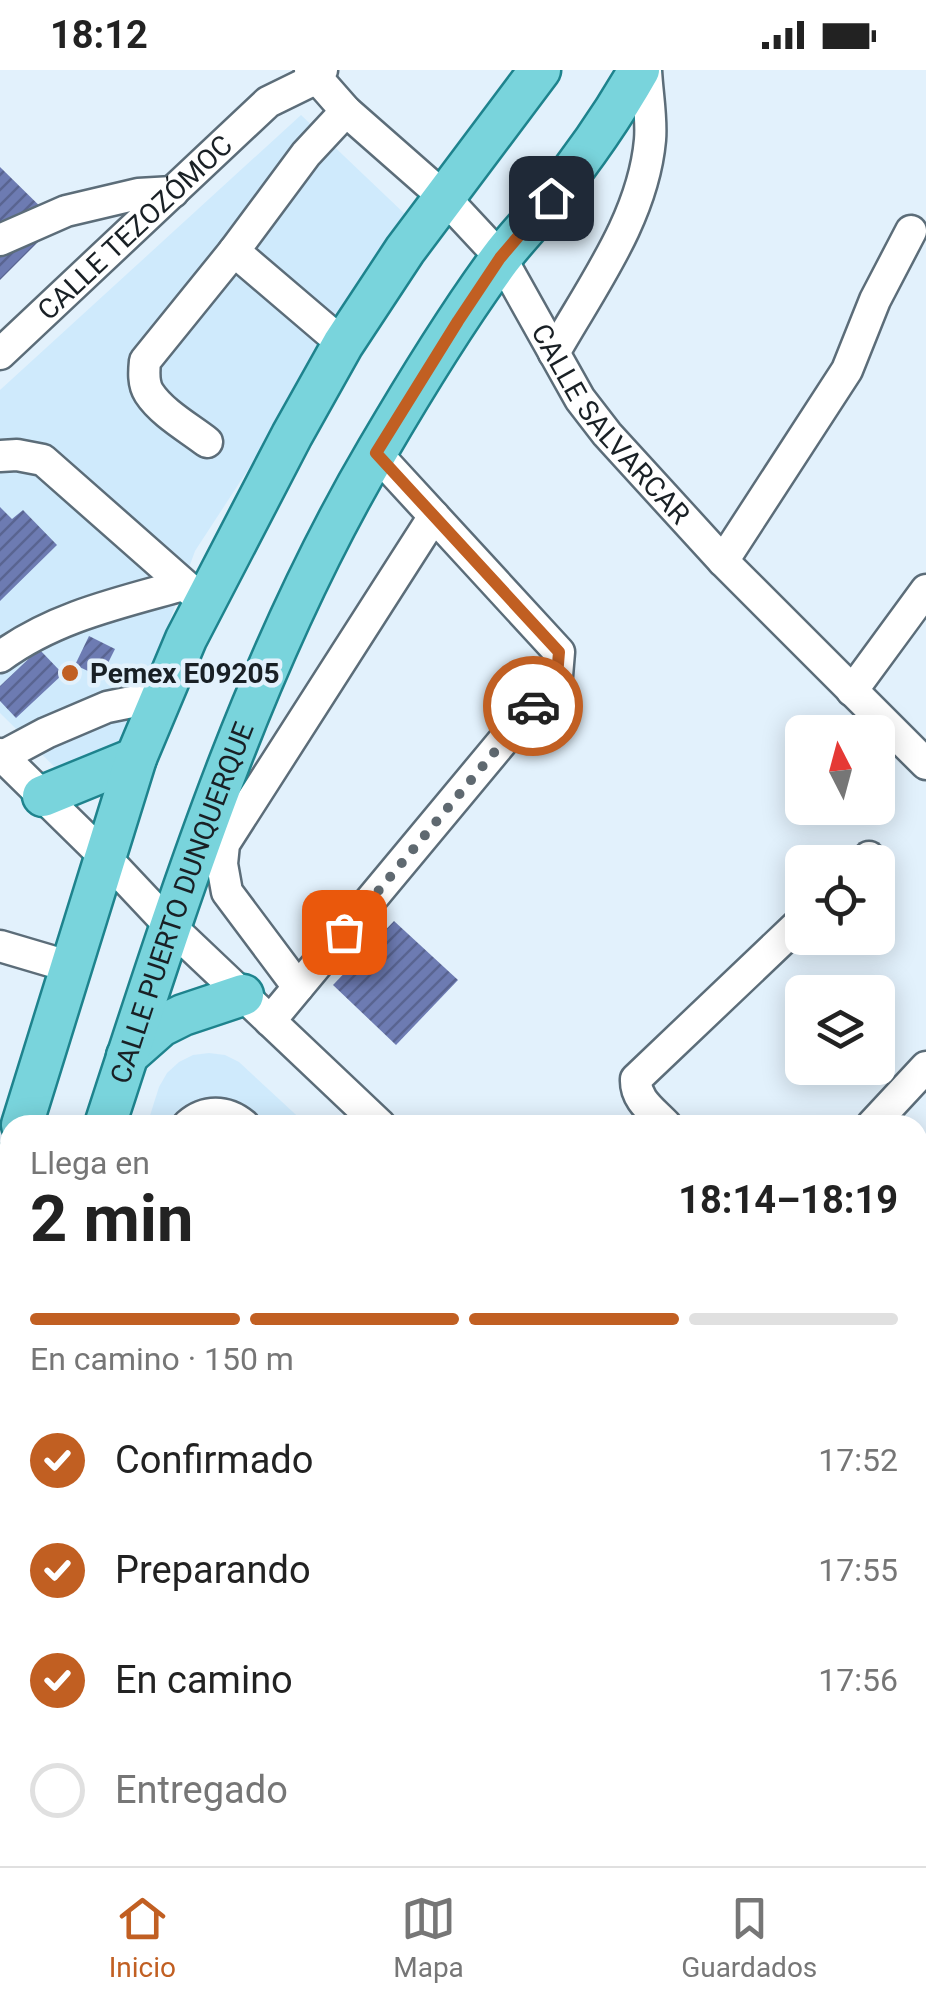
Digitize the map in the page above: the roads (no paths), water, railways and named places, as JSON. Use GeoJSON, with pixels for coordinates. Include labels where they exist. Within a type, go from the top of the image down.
{"type":"FeatureCollection","features":[{"type":"Feature","properties":{"kind":"main road"},"geometry":{"type":"LineString","coordinates":[[25,1115],[136,758],[194,594],[343,344],[405,250],[540,70]]}},
{"type":"Feature","properties":{"kind":"main road","name":"CALLE PUERTO DUNQUERQUE"},"geometry":{"type":"LineString","coordinates":[[108,1115],[170,926],[254,697],[318,562],[376,453],[458,321],[500,258],[551,198],[642,70]]}},
{"type":"Feature","properties":{"kind":"main road"},"geometry":{"type":"LineString","coordinates":[[43,796],[136,758]]}},
{"type":"Feature","properties":{"kind":"main road"},"geometry":{"type":"LineString","coordinates":[[128,1056],[161,1026],[182,1014],[256,1008]]}},
{"type":"Feature","properties":{"kind":"street","name":"CALLE TEZOZÓMOC"},"geometry":{"type":"LineString","coordinates":[[268,102],[284,70]]}},
{"type":"Feature","properties":{"kind":"street"},"geometry":{"type":"LineString","coordinates":[[554,352],[627,225],[643,177],[650,138],[642,70]]}},
{"type":"Feature","properties":{"kind":"street","name":"CALLE TEZOZÓMOC"},"geometry":{"type":"LineString","coordinates":[[0,354],[268,102],[316,73]]}},
{"type":"Feature","properties":{"kind":"street","name":"CALLE SALVARCAR"},"geometry":{"type":"LineString","coordinates":[[316,73],[346,111],[445,198],[500,258],[580,399],[607,434],[723,561],[926,764]]}},
{"type":"Feature","properties":{"kind":"street"},"geometry":{"type":"LineString","coordinates":[[207,442],[146,391],[145,360],[234,252],[306,154],[346,111]]}},
{"type":"Feature","properties":{"kind":"street"},"geometry":{"type":"LineString","coordinates":[[0,240],[66,211],[138,194],[172,192]]}},
{"type":"Feature","properties":{"kind":"street"},"geometry":{"type":"LineString","coordinates":[[723,561],[847,370],[911,231]]}},
{"type":"Feature","properties":{"kind":"street"},"geometry":{"type":"LineString","coordinates":[[234,252],[343,344]]}},
{"type":"Feature","properties":{"kind":"street"},"geometry":{"type":"LineString","coordinates":[[256,1008],[298,987],[557,676],[559,652],[376,453]]}},
{"type":"Feature","properties":{"kind":"street"},"geometry":{"type":"LineString","coordinates":[[0,456],[17,454],[42,460],[194,594]]}},
{"type":"Feature","properties":{"kind":"street"},"geometry":{"type":"LineString","coordinates":[[298,987],[227,892],[222,864],[224,844],[434,516]]}},
{"type":"Feature","properties":{"kind":"street"},"geometry":{"type":"LineString","coordinates":[[852,691],[926,590]]}},
{"type":"Feature","properties":{"kind":"street"},"geometry":{"type":"LineString","coordinates":[[0,658],[20,642],[61,621],[194,594]]}},
{"type":"Feature","properties":{"kind":"street"},"geometry":{"type":"LineString","coordinates":[[161,696],[107,707],[1,755],[170,926],[369,1115]]}},
{"type":"Feature","properties":{"kind":"street"},"geometry":{"type":"LineString","coordinates":[[657,1115],[636,1090],[636,1079],[785,937]]}},
{"type":"Feature","properties":{"kind":"street"},"geometry":{"type":"LineString","coordinates":[[0,946],[72,967]]}},
{"type":"Feature","properties":{"kind":"street"},"geometry":{"type":"LineString","coordinates":[[881,1115],[926,1067]]}},
{"type":"Feature","properties":{"kind":"place","name":"Pemex E09205"},"geometry":{"type":"Point","coordinates":[70,673]}}]}
